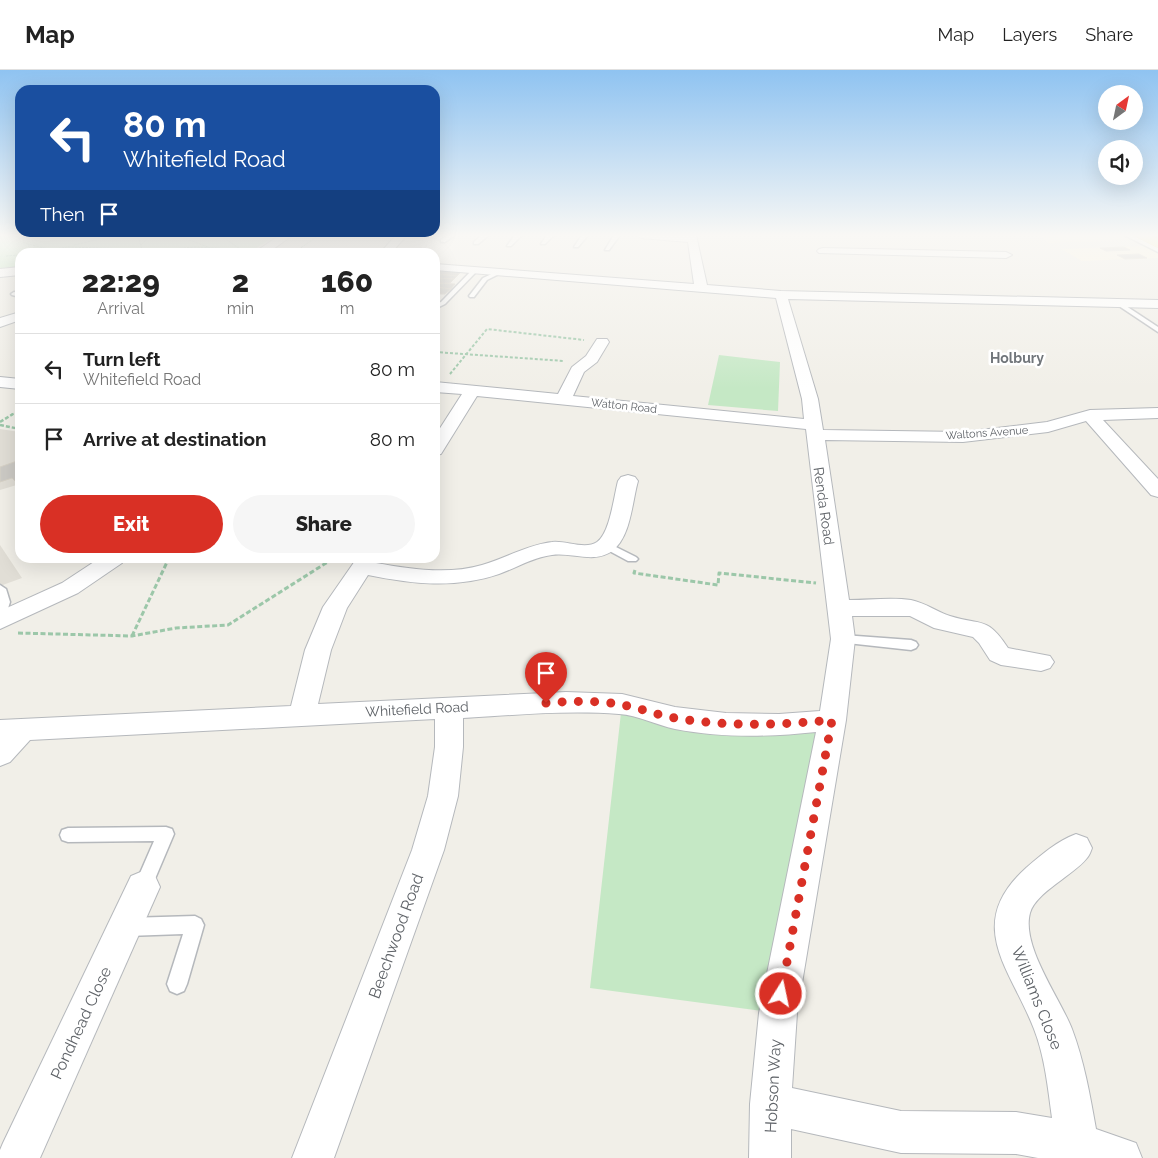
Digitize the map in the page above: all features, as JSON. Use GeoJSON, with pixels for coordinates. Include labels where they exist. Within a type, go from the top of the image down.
{"type":"FeatureCollection","features":[{"type":"Feature","properties":{"kind":"street"},"geometry":{"type":"LineString","coordinates":[[663,286],[782,295],[1158,304]]}},
{"type":"Feature","properties":{"kind":"street","name":"Renda Road"},"geometry":{"type":"LineString","coordinates":[[782,295],[810,399],[843,639],[832,720]]}},
{"type":"Feature","properties":{"kind":"street"},"geometry":{"type":"LineString","coordinates":[[0,323],[15,318]]}},
{"type":"Feature","properties":{"kind":"street"},"geometry":{"type":"LineString","coordinates":[[563,400],[576,370],[592,359],[602,342]]}},
{"type":"Feature","properties":{"kind":"street"},"geometry":{"type":"LineString","coordinates":[[0,382],[15,384]]}},
{"type":"Feature","properties":{"kind":"street","name":"Watton Road"},"geometry":{"type":"LineString","coordinates":[[440,387],[814,430]]}},
{"type":"Feature","properties":{"kind":"street"},"geometry":{"type":"LineString","coordinates":[[440,442],[472,391]]}},
{"type":"Feature","properties":{"kind":"street","name":"Waltons Avenue"},"geometry":{"type":"LineString","coordinates":[[814,430],[963,436],[1048,427],[1090,415],[1158,413]]}},
{"type":"Feature","properties":{"kind":"street"},"geometry":{"type":"LineString","coordinates":[[1090,415],[1158,491]]}},
{"type":"Feature","properties":{"kind":"street"},"geometry":{"type":"LineString","coordinates":[[368,563],[421,578],[451,577],[483,572],[553,548],[590,551],[601,549],[614,533],[628,481]]}},
{"type":"Feature","properties":{"kind":"street"},"geometry":{"type":"LineString","coordinates":[[5,627],[8,616],[70,588],[107,563]]}},
{"type":"Feature","properties":{"kind":"street"},"geometry":{"type":"LineString","coordinates":[[302,715],[318,650],[335,607],[364,563]]}},
{"type":"Feature","properties":{"kind":"street"},"geometry":{"type":"LineString","coordinates":[[837,597],[921,611],[942,622],[981,631],[988,637],[999,654],[1010,659],[1041,662]]}},
{"type":"Feature","properties":{"kind":"street","name":"Whitefield Road"},"geometry":{"type":"LineString","coordinates":[[11,731],[566,702],[622,704],[675,718],[726,724],[779,725],[832,720]]}},
{"type":"Feature","properties":{"kind":"street","name":"Beechwood Road"},"geometry":{"type":"LineString","coordinates":[[313,1158],[428,850],[443,796],[449,747],[449,708]]}},
{"type":"Feature","properties":{"kind":"street","name":"Hobson Way"},"geometry":{"type":"LineString","coordinates":[[770,1158],[770,1104],[780,1004],[832,720]]}},
{"type":"Feature","properties":{"kind":"street"},"geometry":{"type":"LineString","coordinates":[[0,754],[11,731]]}},
{"type":"Feature","properties":{"kind":"street","name":"Williams Close"},"geometry":{"type":"LineString","coordinates":[[1076,848],[1026,890],[1013,912],[1012,937],[1026,976],[1052,1028],[1067,1077],[1077,1144]]}},
{"type":"Feature","properties":{"kind":"street","name":"Pondhead Close"},"geometry":{"type":"LineString","coordinates":[[18,1158],[143,887]]}},
{"type":"Feature","properties":{"kind":"street"},"geometry":{"type":"LineString","coordinates":[[770,1104],[901,1132],[1016,1133],[1077,1144],[1121,1158]]}},
{"type":"Feature","properties":{"kind":"lane"},"geometry":{"type":"LineString","coordinates":[[440,304],[460,286]]}},
{"type":"Feature","properties":{"kind":"lane"},"geometry":{"type":"LineString","coordinates":[[472,296],[480,286]]}},
{"type":"Feature","properties":{"kind":"lane"},"geometry":{"type":"LineString","coordinates":[[1118,303],[1158,330]]}},
{"type":"Feature","properties":{"kind":"lane"},"geometry":{"type":"LineString","coordinates":[[606,545],[632,559]]}},
{"type":"Feature","properties":{"kind":"lane"},"geometry":{"type":"LineString","coordinates":[[0,590],[3,594],[3,609],[0,615]]}},
{"type":"Feature","properties":{"kind":"lane"},"geometry":{"type":"LineString","coordinates":[[843,639],[911,645]]}},
{"type":"Feature","properties":{"kind":"lane"},"geometry":{"type":"LineString","coordinates":[[68,835],[166,834],[143,887]]}},
{"type":"Feature","properties":{"kind":"lane"},"geometry":{"type":"LineString","coordinates":[[125,927],[194,925],[177,984]]}},
{"type":"Feature","properties":{"kind":"path"},"geometry":{"type":"LineString","coordinates":[[440,384],[487,329],[602,342]]}},
{"type":"Feature","properties":{"kind":"path"},"geometry":{"type":"LineString","coordinates":[[440,352],[587,363]]}},
{"type":"Feature","properties":{"kind":"path"},"geometry":{"type":"LineString","coordinates":[[0,423],[15,413]]}},
{"type":"Feature","properties":{"kind":"path"},"geometry":{"type":"LineString","coordinates":[[0,423],[15,428]]}},
{"type":"Feature","properties":{"kind":"path"},"geometry":{"type":"LineString","coordinates":[[632,559],[637,565],[634,573],[718,585],[719,573],[837,597]]}},
{"type":"Feature","properties":{"kind":"path"},"geometry":{"type":"LineString","coordinates":[[132,636],[166,563]]}},
{"type":"Feature","properties":{"kind":"path"},"geometry":{"type":"LineString","coordinates":[[5,627],[132,636],[176,628],[228,625],[326,563]]}},
{"type":"Feature","properties":{"kind":"shaded area"},"geometry":{"type":"Polygon","coordinates":[[[0,429],[15,431],[15,486],[0,490],[0,429]]]}},
{"type":"Feature","properties":{"kind":"shaded area"},"geometry":{"type":"Polygon","coordinates":[[[0,545],[22,578],[0,586],[0,545]]]}},
{"type":"Feature","properties":{"kind":"green space"},"geometry":{"type":"Polygon","coordinates":[[[719,355],[780,362],[778,411],[708,405],[719,355]]]}},
{"type":"Feature","properties":{"kind":"green space"},"geometry":{"type":"Polygon","coordinates":[[[622,704],[675,718],[832,720],[778,1013],[590,988],[622,704]]]}},
{"type":"Feature","properties":{"kind":"building"},"geometry":{"type":"Polygon","coordinates":[[[440,286],[454,286],[451,289],[440,288],[440,286]]]}},
{"type":"Feature","properties":{"kind":"building"},"geometry":{"type":"Polygon","coordinates":[[[440,288],[451,289],[445,294],[441,294],[440,288]]]}},
{"type":"Feature","properties":{"kind":"building"},"geometry":{"type":"Polygon","coordinates":[[[15,462],[15,481],[12,478],[0,482],[0,467],[15,462]]]}},
{"type":"Feature","properties":{"kind":"district","name":"Holbury"},"geometry":{"type":"Point","coordinates":[1017,358]}},
{"type":"Feature","properties":{"kind":"route"},"geometry":{"type":"LineString","coordinates":[[546,703],[622,704],[675,718],[726,724],[779,725],[832,720],[781,994]]}}]}
